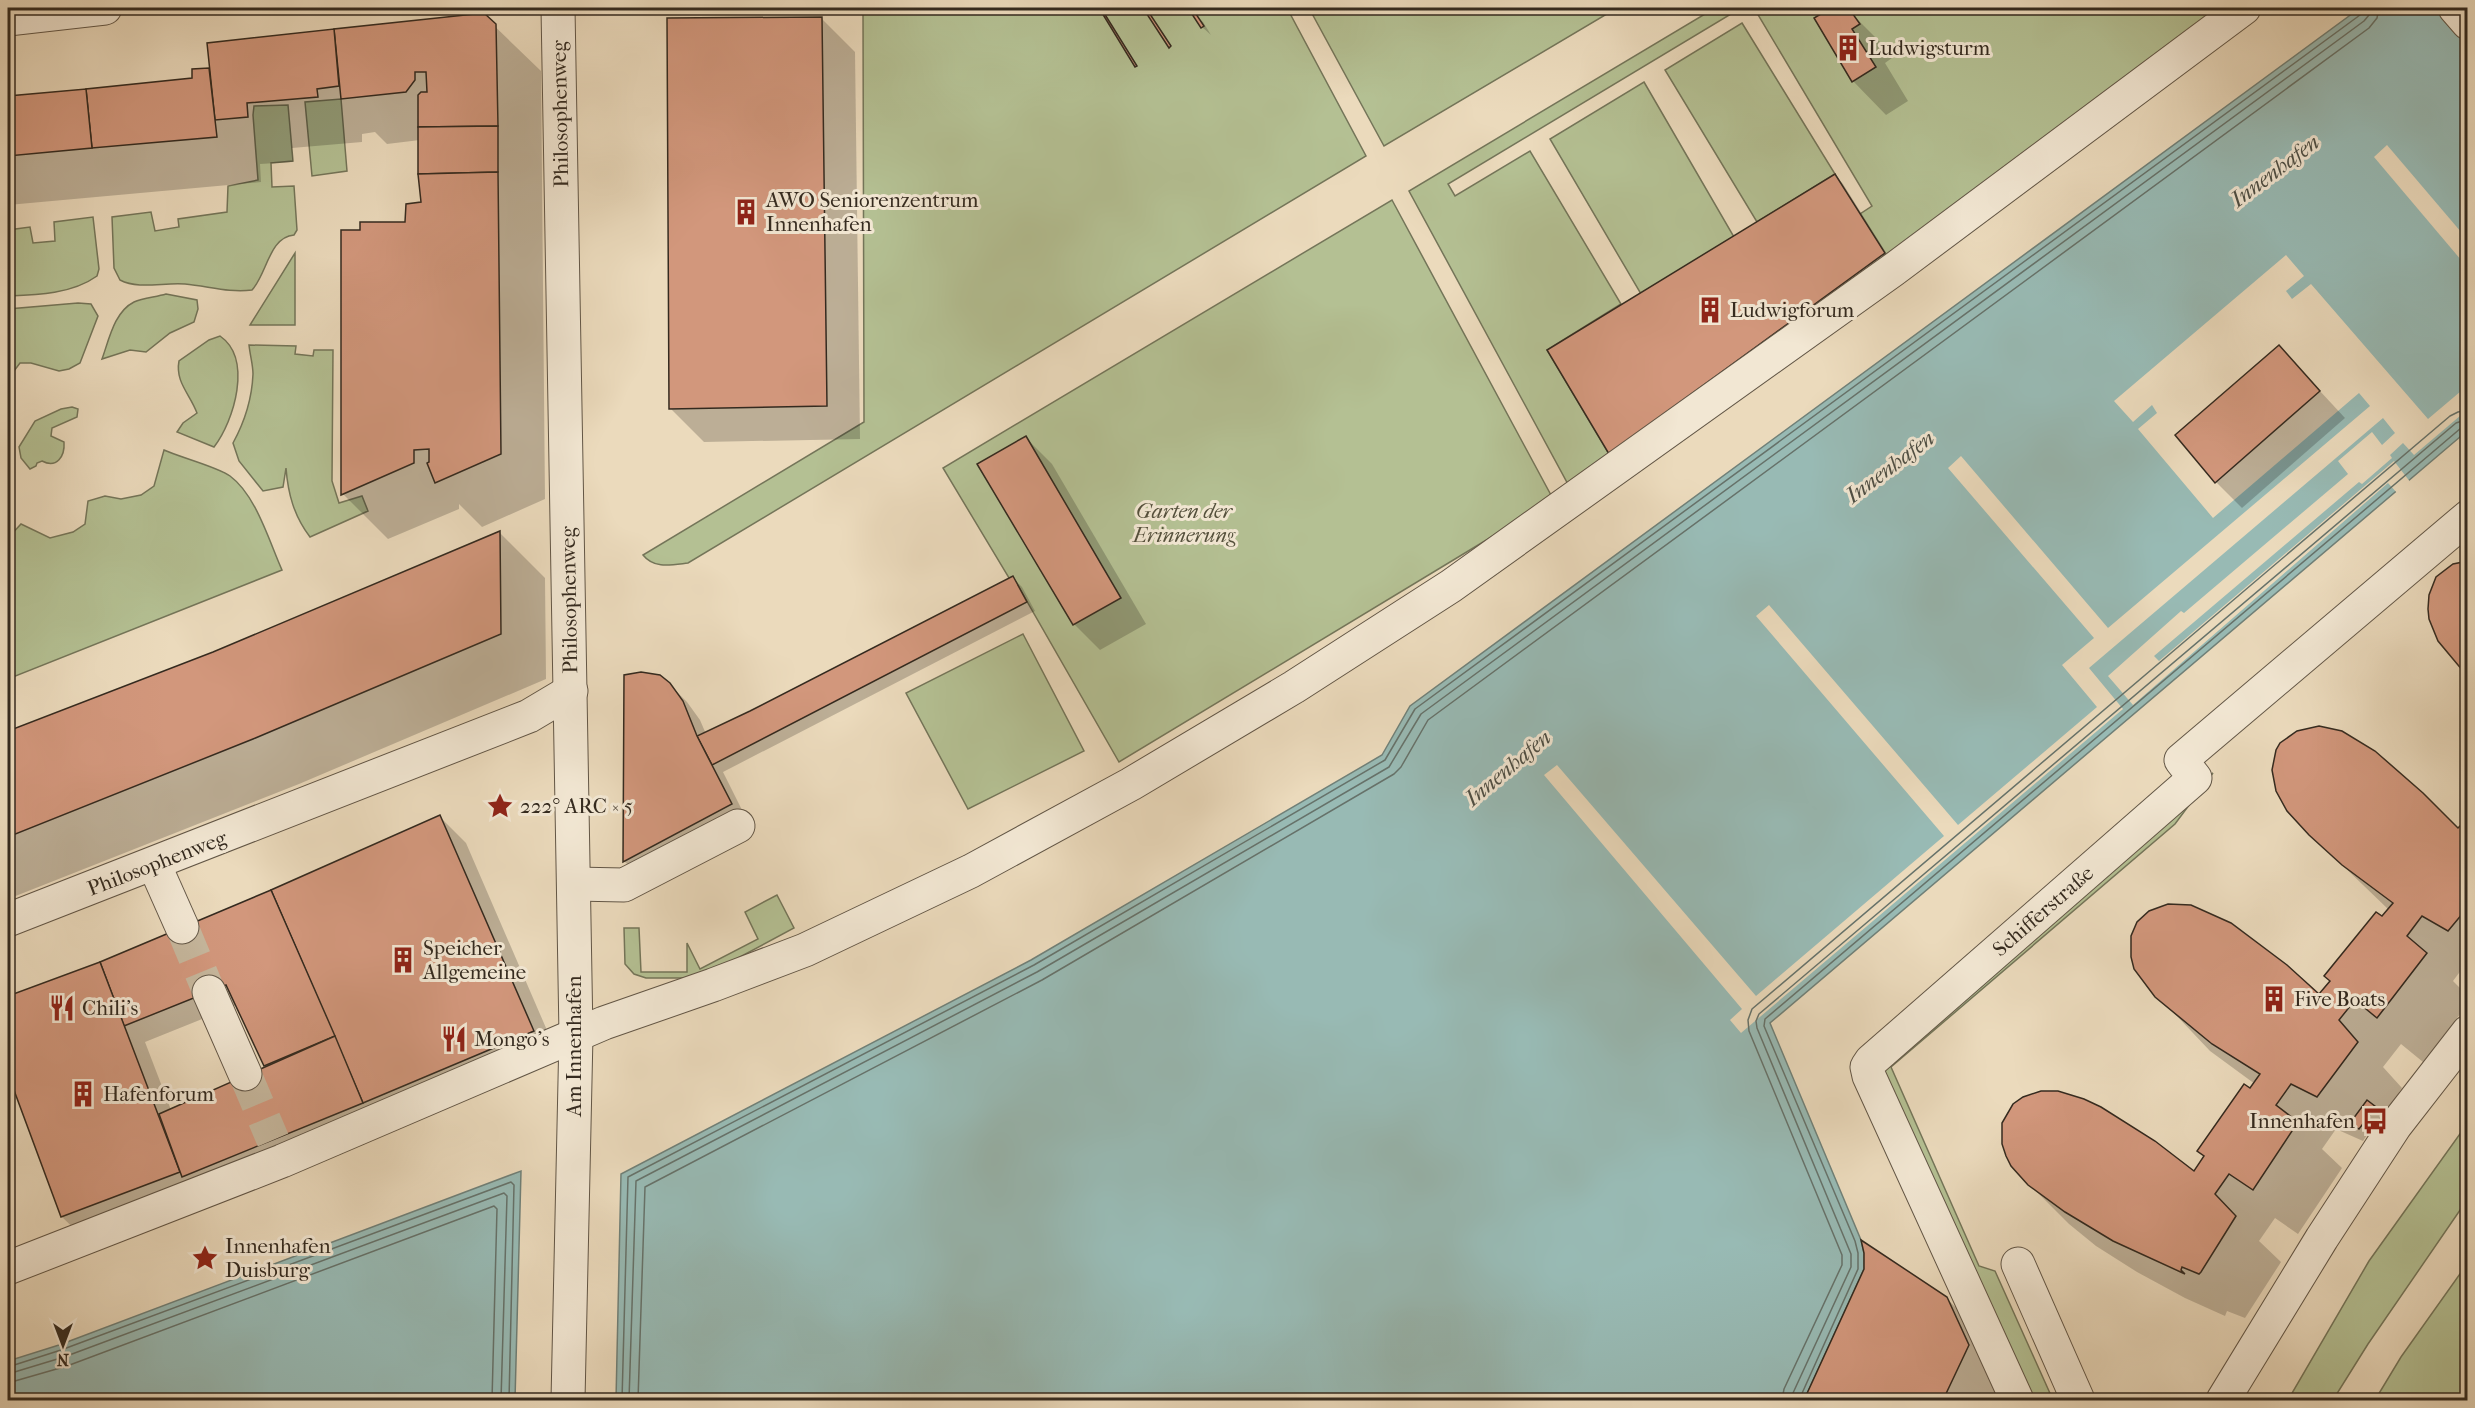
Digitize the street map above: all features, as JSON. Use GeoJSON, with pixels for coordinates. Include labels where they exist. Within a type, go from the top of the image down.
{"type":"FeatureCollection","features":[{"type":"Feature","properties":{"kind":"street"},"geometry":{"type":"LineString","coordinates":[[8,19],[105,8]]}},
{"type":"Feature","properties":{"kind":"street","name":"Philosophenweg"},"geometry":{"type":"LineString","coordinates":[[8,920],[529,716],[571,691],[558,8]]}},
{"type":"Feature","properties":{"kind":"street"},"geometry":{"type":"LineString","coordinates":[[8,1268],[277,1151],[576,1046],[614,1019],[805,950],[970,871],[1131,784],[1294,687],[1451,585],[1566,505],[1874,283],[2244,8]]}},
{"type":"Feature","properties":{"kind":"street"},"geometry":{"type":"LineString","coordinates":[[2455,8],[2468,22]]}},
{"type":"Feature","properties":{"kind":"street","name":"Schifferstraße"},"geometry":{"type":"LineString","coordinates":[[2017,1401],[1869,1076],[1868,1067],[2195,778],[2181,760],[2468,517]]}},
{"type":"Feature","properties":{"kind":"street","name":"Am Innenhafen"},"geometry":{"type":"LineString","coordinates":[[568,1401],[576,1046],[571,691]]}},
{"type":"Feature","properties":{"kind":"street"},"geometry":{"type":"LineString","coordinates":[[574,884],[624,885],[738,826]]}},
{"type":"Feature","properties":{"kind":"street"},"geometry":{"type":"LineString","coordinates":[[154,864],[182,927]]}},
{"type":"Feature","properties":{"kind":"street"},"geometry":{"type":"LineString","coordinates":[[209,992],[245,1074]]}},
{"type":"Feature","properties":{"kind":"street"},"geometry":{"type":"LineString","coordinates":[[2223,1401],[2322,1238],[2395,1126],[2468,1032]]}},
{"type":"Feature","properties":{"kind":"street"},"geometry":{"type":"LineString","coordinates":[[2018,1263],[2078,1401]]}},
{"type":"Feature","properties":{"kind":"green space"},"geometry":{"type":"Polygon","coordinates":[[[863,8],[1287,8],[1366,156],[688,563],[663,565],[652,562],[643,555],[864,422],[863,8]]]}},
{"type":"Feature","properties":{"kind":"green space"},"geometry":{"type":"Polygon","coordinates":[[[1309,8],[1617,8],[1384,146],[1309,8]]]}},
{"type":"Feature","properties":{"kind":"green space"},"geometry":{"type":"Polygon","coordinates":[[[1715,8],[1741,8],[1448,184],[1455,196],[1530,151],[1621,304],[1547,350],[1609,454],[1569,486],[1409,191],[1715,8]]]}},
{"type":"Feature","properties":{"kind":"green space"},"geometry":{"type":"Polygon","coordinates":[[[1754,8],[2223,8],[1884,257],[1884,253],[1860,214],[1872,206],[1754,8]]]}},
{"type":"Feature","properties":{"kind":"green space"},"geometry":{"type":"Polygon","coordinates":[[[1742,23],[1835,174],[1757,222],[1665,70],[1742,23]]]}},
{"type":"Feature","properties":{"kind":"green space"},"geometry":{"type":"Polygon","coordinates":[[[1644,82],[1734,237],[1641,294],[1550,139],[1644,82]]]}},
{"type":"Feature","properties":{"kind":"green space"},"geometry":{"type":"Polygon","coordinates":[[[341,99],[347,171],[312,176],[305,102],[341,99]]]}},
{"type":"Feature","properties":{"kind":"green space"},"geometry":{"type":"Polygon","coordinates":[[[288,105],[293,161],[271,163],[272,187],[294,186],[297,230],[294,235],[279,242],[252,290],[227,290],[185,284],[135,285],[120,280],[114,268],[112,217],[151,212],[155,231],[179,227],[178,219],[227,212],[228,186],[258,180],[254,106],[288,105]]]}},
{"type":"Feature","properties":{"kind":"green space","name":"Garten der Erinnerung"},"geometry":{"type":"Polygon","coordinates":[[[1392,200],[1552,497],[1498,533],[1119,762],[1013,577],[1009,578],[943,468],[1392,200]]]}},
{"type":"Feature","properties":{"kind":"green space"},"geometry":{"type":"Polygon","coordinates":[[[93,217],[99,269],[97,276],[66,290],[8,296],[8,230],[30,227],[33,243],[55,241],[54,222],[93,217]]]}},
{"type":"Feature","properties":{"kind":"green space"},"geometry":{"type":"Polygon","coordinates":[[[295,253],[295,325],[250,325],[295,253]]]}},
{"type":"Feature","properties":{"kind":"green space"},"geometry":{"type":"Polygon","coordinates":[[[166,294],[197,300],[198,309],[194,322],[170,333],[146,352],[130,350],[102,359],[113,327],[122,312],[134,302],[166,294]]]}},
{"type":"Feature","properties":{"kind":"green space"},"geometry":{"type":"Polygon","coordinates":[[[91,304],[98,316],[80,363],[59,371],[31,363],[20,363],[8,379],[8,309],[91,304]]]}},
{"type":"Feature","properties":{"kind":"green space"},"geometry":{"type":"Polygon","coordinates":[[[220,336],[230,346],[236,359],[238,374],[233,407],[228,422],[214,447],[177,432],[183,423],[197,413],[181,382],[178,368],[179,361],[209,340],[220,336]]]}},
{"type":"Feature","properties":{"kind":"green space"},"geometry":{"type":"Polygon","coordinates":[[[249,345],[296,346],[295,354],[313,356],[314,350],[333,350],[332,481],[339,503],[362,496],[368,511],[310,537],[293,504],[286,468],[283,487],[263,491],[239,461],[233,443],[244,419],[251,392],[253,371],[249,345]]]}},
{"type":"Feature","properties":{"kind":"green space"},"geometry":{"type":"Polygon","coordinates":[[[72,407],[78,409],[77,417],[52,428],[51,436],[64,442],[59,460],[52,463],[42,461],[30,469],[21,458],[19,447],[35,421],[61,409],[72,407]]]}},
{"type":"Feature","properties":{"kind":"green space"},"geometry":{"type":"Polygon","coordinates":[[[164,450],[224,473],[239,484],[261,519],[282,570],[8,679],[8,538],[21,524],[50,538],[73,532],[85,524],[88,501],[105,496],[121,499],[141,495],[154,486],[164,450]]]}},
{"type":"Feature","properties":{"kind":"green space"},"geometry":{"type":"Polygon","coordinates":[[[1023,634],[1084,751],[968,809],[906,693],[1023,634]]]}},
{"type":"Feature","properties":{"kind":"green space"},"geometry":{"type":"Polygon","coordinates":[[[2213,773],[2175,824],[1891,1067],[1979,1266],[1995,1271],[2053,1400],[2026,1400],[1876,1069],[2213,773]]]}},
{"type":"Feature","properties":{"kind":"green space"},"geometry":{"type":"Polygon","coordinates":[[[777,895],[794,928],[708,974],[687,978],[646,978],[634,974],[625,964],[624,928],[639,928],[641,972],[687,972],[687,943],[700,969],[758,939],[745,912],[777,895]]]}},
{"type":"Feature","properties":{"kind":"green space"},"geometry":{"type":"Polygon","coordinates":[[[2467,1124],[2467,1200],[2368,1344],[2333,1400],[2288,1400],[2369,1261],[2467,1124]]]}},
{"type":"Feature","properties":{"kind":"green space"},"geometry":{"type":"Polygon","coordinates":[[[2467,1264],[2467,1400],[2375,1400],[2401,1357],[2467,1264]]]}},
{"type":"Feature","properties":{"kind":"water","name":"Innenhafen"},"geometry":{"type":"Polygon","coordinates":[[[2360,8],[2467,8],[2467,431],[1770,1023],[1861,1240],[1864,1253],[1864,1269],[1804,1400],[616,1400],[621,1174],[1031,960],[1382,755],[1410,706],[2360,8]]]}},
{"type":"Feature","properties":{"kind":"water"},"geometry":{"type":"Polygon","coordinates":[[[521,1171],[515,1400],[8,1400],[8,1361],[59,1345],[521,1171]]]}},
{"type":"Feature","properties":{"kind":"pier"},"geometry":{"type":"Polygon","coordinates":[[[2387,145],[2467,239],[2467,267],[2374,157],[2387,145]]]}},
{"type":"Feature","properties":{"kind":"pier"},"geometry":{"type":"Polygon","coordinates":[[[2286,255],[2304,276],[2286,291],[2292,299],[2311,284],[2428,419],[2467,386],[2467,410],[2414,455],[2403,443],[2390,455],[2392,458],[2362,484],[2359,482],[2154,656],[2159,661],[2394,461],[2411,483],[2398,494],[2388,483],[2133,705],[2108,676],[2181,611],[2184,613],[2348,474],[2338,461],[2372,432],[2382,445],[2395,433],[2383,418],[2089,668],[2123,709],[1741,1033],[1730,1020],[1742,1009],[1544,775],[1557,765],[1756,996],[1944,836],[1756,616],[1769,605],[1958,825],[2097,707],[2062,665],[2094,638],[1948,468],[1961,456],[2108,628],[2370,406],[2359,393],[2213,518],[2138,429],[2157,413],[2152,405],[2133,422],[2114,401],[2286,255]]]}},
{"type":"Feature","properties":{"kind":"building"},"geometry":{"type":"Polygon","coordinates":[[[1099,8],[1101,8],[1137,66],[1135,67],[1099,8]]]}},
{"type":"Feature","properties":{"kind":"building"},"geometry":{"type":"Polygon","coordinates":[[[1143,8],[1146,8],[1171,46],[1169,48],[1143,8]]]}},
{"type":"Feature","properties":{"kind":"building"},"geometry":{"type":"Polygon","coordinates":[[[1188,8],[1192,8],[1204,26],[1201,28],[1188,8]]]}},
{"type":"Feature","properties":{"kind":"building","name":"Ludwigsturm"},"geometry":{"type":"Polygon","coordinates":[[[1831,8],[1839,8],[1843,14],[1850,10],[1860,24],[1852,29],[1876,67],[1852,82],[1814,18],[1831,8]]]}},
{"type":"Feature","properties":{"kind":"building"},"geometry":{"type":"Polygon","coordinates":[[[484,13],[496,24],[498,126],[418,127],[418,95],[421,92],[427,92],[426,72],[415,72],[415,80],[406,92],[341,99],[334,29],[484,13]]]}},
{"type":"Feature","properties":{"kind":"building","name":"AWO Seniorenzentrum Innenhafen"},"geometry":{"type":"Polygon","coordinates":[[[822,17],[827,406],[669,409],[667,18],[822,17]]]}},
{"type":"Feature","properties":{"kind":"building"},"geometry":{"type":"Polygon","coordinates":[[[334,29],[339,86],[317,89],[318,97],[247,103],[248,117],[215,120],[207,43],[334,29]]]}},
{"type":"Feature","properties":{"kind":"building"},"geometry":{"type":"Polygon","coordinates":[[[209,68],[217,137],[92,148],[86,89],[192,78],[192,69],[209,68]]]}},
{"type":"Feature","properties":{"kind":"building"},"geometry":{"type":"Polygon","coordinates":[[[86,89],[92,148],[8,156],[8,96],[86,89]]]}},
{"type":"Feature","properties":{"kind":"building"},"geometry":{"type":"Polygon","coordinates":[[[498,126],[498,172],[418,174],[418,127],[498,126]]]}},
{"type":"Feature","properties":{"kind":"building"},"geometry":{"type":"Polygon","coordinates":[[[498,172],[501,454],[435,483],[427,463],[429,462],[429,449],[414,450],[414,463],[341,495],[341,230],[360,230],[360,222],[405,222],[406,204],[421,202],[418,174],[498,172]]]}},
{"type":"Feature","properties":{"kind":"building","name":"Ludwigforum"},"geometry":{"type":"Polygon","coordinates":[[[1835,174],[1885,253],[1609,454],[1547,350],[1835,174]]]}},
{"type":"Feature","properties":{"kind":"building"},"geometry":{"type":"Polygon","coordinates":[[[2279,345],[2320,391],[2215,483],[2175,435],[2279,345]]]}},
{"type":"Feature","properties":{"kind":"building"},"geometry":{"type":"Polygon","coordinates":[[[1026,436],[1121,598],[1073,625],[977,464],[1026,436]]]}},
{"type":"Feature","properties":{"kind":"building"},"geometry":{"type":"Polygon","coordinates":[[[500,531],[501,634],[253,739],[8,837],[8,731],[213,652],[500,531]]]}},
{"type":"Feature","properties":{"kind":"building"},"geometry":{"type":"Polygon","coordinates":[[[2468,561],[2468,677],[2438,641],[2429,619],[2428,609],[2429,595],[2436,577],[2453,564],[2468,561]]]}},
{"type":"Feature","properties":{"kind":"building"},"geometry":{"type":"Polygon","coordinates":[[[1013,576],[1027,602],[712,765],[697,736],[1013,576]]]}},
{"type":"Feature","properties":{"kind":"building"},"geometry":{"type":"Polygon","coordinates":[[[641,672],[660,675],[670,683],[683,701],[697,736],[732,804],[623,862],[624,675],[641,672]]]}},
{"type":"Feature","properties":{"kind":"building","name":"Five Boats"},"geometry":{"type":"Polygon","coordinates":[[[2319,726],[2342,731],[2375,751],[2423,793],[2458,828],[2468,818],[2468,907],[2448,931],[2422,916],[2407,936],[2427,953],[2377,1018],[2355,1000],[2339,1020],[2358,1042],[2317,1097],[2291,1084],[2276,1105],[2298,1122],[2253,1190],[2229,1174],[2215,1194],[2236,1216],[2201,1272],[2199,1274],[2182,1267],[2181,1270],[2185,1274],[2113,1241],[2065,1212],[2028,1185],[2011,1166],[2006,1156],[2002,1144],[2002,1123],[2013,1104],[2023,1097],[2041,1091],[2058,1091],[2101,1107],[2155,1141],[2194,1171],[2204,1156],[2197,1151],[2244,1084],[2250,1088],[2260,1074],[2212,1044],[2155,997],[2134,969],[2131,957],[2131,936],[2137,922],[2149,911],[2168,904],[2191,905],[2231,923],[2287,965],[2319,994],[2330,981],[2324,976],[2376,912],[2382,916],[2393,903],[2342,865],[2309,835],[2287,811],[2276,791],[2272,770],[2276,750],[2280,743],[2297,731],[2319,726]]]}},
{"type":"Feature","properties":{"kind":"building","name":"Speicher Allgemeine"},"geometry":{"type":"Polygon","coordinates":[[[440,815],[534,1031],[363,1103],[271,890],[440,815]]]}},
{"type":"Feature","properties":{"kind":"building"},"geometry":{"type":"Polygon","coordinates":[[[271,890],[335,1036],[264,1066],[226,985],[124,1026],[100,962],[271,890]]]}},
{"type":"Feature","properties":{"kind":"building","name":"Hafenforum"},"geometry":{"type":"Polygon","coordinates":[[[100,962],[180,1172],[61,1217],[8,1074],[8,996],[100,962]]]}},
{"type":"Feature","properties":{"kind":"building"},"geometry":{"type":"Polygon","coordinates":[[[335,1036],[363,1103],[182,1177],[159,1114],[335,1036]]]}},
{"type":"Feature","properties":{"kind":"building"},"geometry":{"type":"Polygon","coordinates":[[[2367,1100],[2376,1107],[2359,1129],[2350,1123],[2367,1100]]]}},
{"type":"Feature","properties":{"kind":"building"},"geometry":{"type":"Polygon","coordinates":[[[1861,1240],[1947,1297],[1969,1345],[1943,1400],[1804,1400],[1864,1269],[1861,1240]]]}},
{"type":"Feature","properties":{"kind":"tunnel"},"geometry":{"type":"LineString","coordinates":[[182,927],[209,992]]}},
{"type":"Feature","properties":{"kind":"tunnel"},"geometry":{"type":"LineString","coordinates":[[245,1074],[273,1140]]}},
{"type":"Feature","properties":{"kind":"place","name":"Ludwigsturm"},"geometry":{"type":"Point","coordinates":[1848,48]}},
{"type":"Feature","properties":{"kind":"place","name":"AWO Seniorenzentrum Innenhafen"},"geometry":{"type":"Point","coordinates":[746,212]}},
{"type":"Feature","properties":{"kind":"place","name":"Ludwigforum"},"geometry":{"type":"Point","coordinates":[1710,310]}},
{"type":"Feature","properties":{"kind":"place","name":"222° ARC × 5"},"geometry":{"type":"Point","coordinates":[500,806]}},
{"type":"Feature","properties":{"kind":"place","name":"Speicher Allgemeine"},"geometry":{"type":"Point","coordinates":[403,960]}},
{"type":"Feature","properties":{"kind":"place","name":"Five Boats"},"geometry":{"type":"Point","coordinates":[2274,999]}},
{"type":"Feature","properties":{"kind":"place","name":"Chili's"},"geometry":{"type":"Point","coordinates":[62,1008]}},
{"type":"Feature","properties":{"kind":"place","name":"Mongo's"},"geometry":{"type":"Point","coordinates":[454,1039]}},
{"type":"Feature","properties":{"kind":"place","name":"Hafenforum"},"geometry":{"type":"Point","coordinates":[83,1094]}},
{"type":"Feature","properties":{"kind":"place","name":"Innenhafen"},"geometry":{"type":"Point","coordinates":[2375,1121]}},
{"type":"Feature","properties":{"kind":"place","name":"Innenhafen Duisburg"},"geometry":{"type":"Point","coordinates":[205,1258]}}]}
